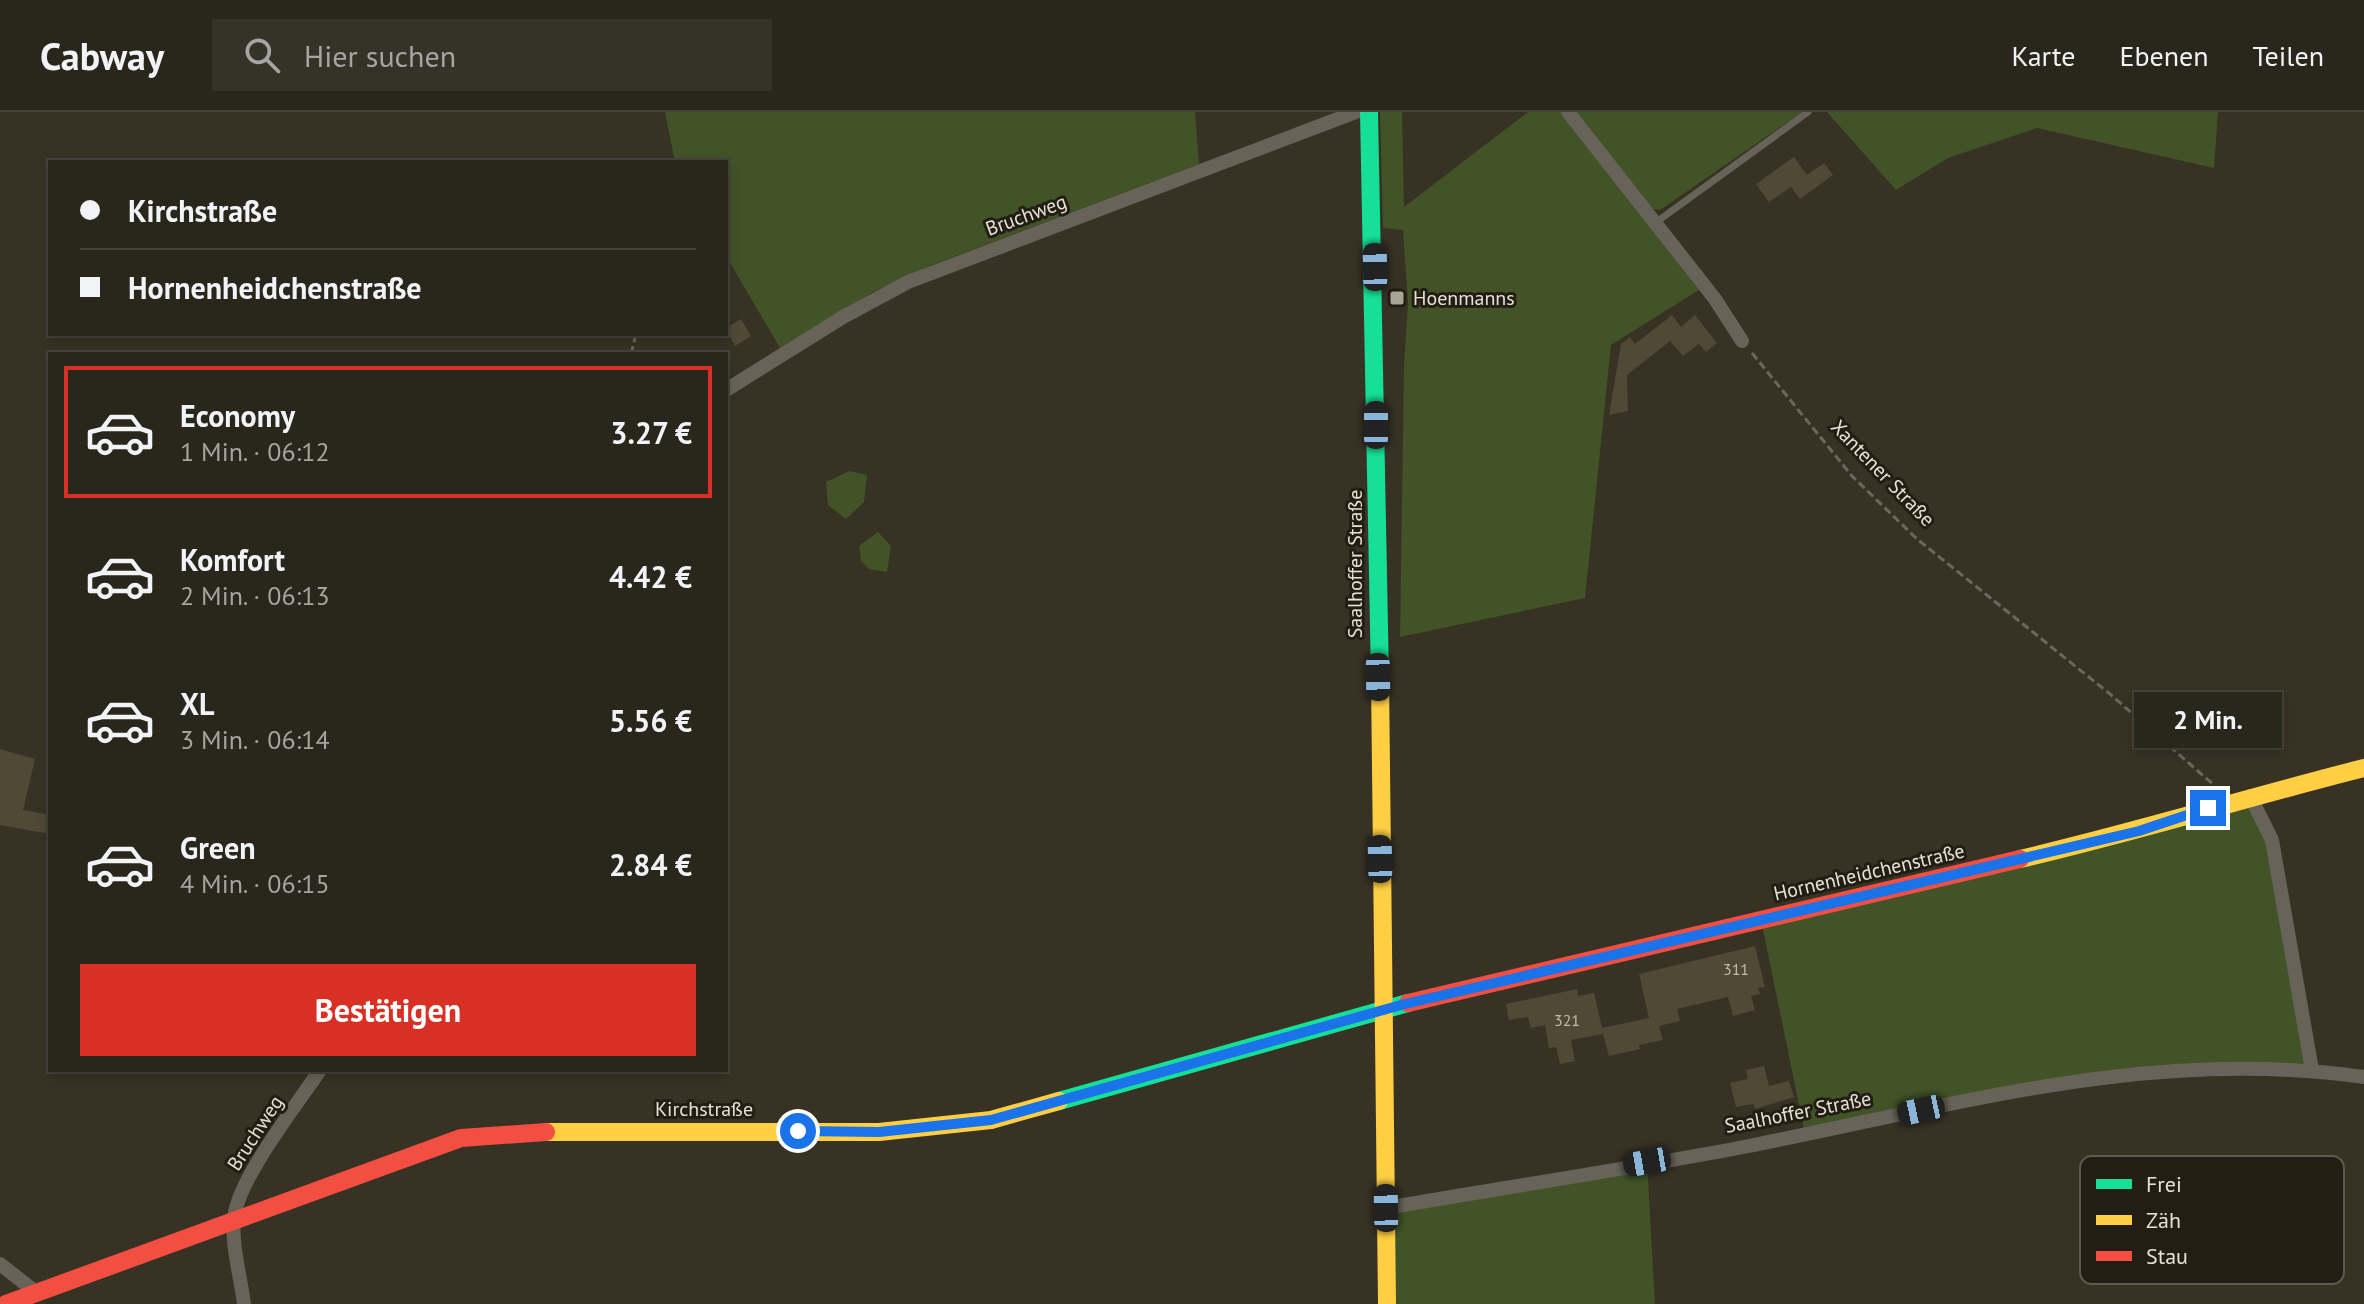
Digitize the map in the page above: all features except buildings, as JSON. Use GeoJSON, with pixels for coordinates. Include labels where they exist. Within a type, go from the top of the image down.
{"type":"FeatureCollection","features":[{"type":"Feature","properties":{"kind":"street","name":"Bruchweg"},"geometry":{"type":"LineString","coordinates":[[728,389],[843,317],[908,282],[1356,112]]}},
{"type":"Feature","properties":{"kind":"street","name":"Saalhoffer Straße"},"geometry":{"type":"LineString","coordinates":[[1369,112],[1375,298],[1387,1304]]}},
{"type":"Feature","properties":{"kind":"street"},"geometry":{"type":"LineString","coordinates":[[1568,112],[1715,299],[1742,341]]}},
{"type":"Feature","properties":{"kind":"street","name":"Hornenheidchenstraße"},"geometry":{"type":"LineString","coordinates":[[1383,1011],[2139,831],[2240,798],[2364,768]]}},
{"type":"Feature","properties":{"kind":"street"},"geometry":{"type":"LineString","coordinates":[[2240,798],[2272,840],[2312,1070]]}},
{"type":"Feature","properties":{"kind":"street","name":"Kirchstraße"},"geometry":{"type":"LineString","coordinates":[[6,1304],[461,1138],[531,1132],[879,1132],[991,1120],[1383,1011]]}},
{"type":"Feature","properties":{"kind":"street","name":"Saalhoffer Straße"},"geometry":{"type":"LineString","coordinates":[[1386,1208],[1746,1146],[2036,1085],[2133,1072],[2312,1070],[2364,1077]]}},
{"type":"Feature","properties":{"kind":"street","name":"Bruchweg"},"geometry":{"type":"LineString","coordinates":[[233,1221],[243,1189],[319,1072]]}},
{"type":"Feature","properties":{"kind":"street"},"geometry":{"type":"LineString","coordinates":[[233,1221],[244,1304]]}},
{"type":"Feature","properties":{"kind":"street"},"geometry":{"type":"LineString","coordinates":[[0,1264],[37,1293]]}},
{"type":"Feature","properties":{"kind":"lane"},"geometry":{"type":"LineString","coordinates":[[1655,223],[1808,112]]}},
{"type":"Feature","properties":{"kind":"path","name":"Xantener Straße"},"geometry":{"type":"LineString","coordinates":[[1742,341],[1852,476],[1917,539],[2240,798]]}},
{"type":"Feature","properties":{"kind":"green space"},"geometry":{"type":"Polygon","coordinates":[[[665,112],[1195,112],[1199,164],[929,266],[873,292],[780,348],[728,259],[728,160],[675,160],[665,112]]]}},
{"type":"Feature","properties":{"kind":"green space"},"geometry":{"type":"Polygon","coordinates":[[[1380,112],[1402,112],[1404,207],[1528,112],[1561,112],[1699,290],[1611,345],[1585,598],[1400,637],[1404,365],[1408,303],[1403,230],[1383,228],[1380,112]]]}},
{"type":"Feature","properties":{"kind":"green space"},"geometry":{"type":"Polygon","coordinates":[[[1574,112],[1802,112],[1660,210],[1653,209],[1574,112]]]}},
{"type":"Feature","properties":{"kind":"green space"},"geometry":{"type":"Polygon","coordinates":[[[1827,112],[2218,112],[2214,168],[2037,128],[1948,158],[1896,190],[1827,112]]]}},
{"type":"Feature","properties":{"kind":"green space"},"geometry":{"type":"Polygon","coordinates":[[[849,471],[867,475],[864,502],[846,519],[828,505],[826,482],[849,471]]]}},
{"type":"Feature","properties":{"kind":"green space"},"geometry":{"type":"Polygon","coordinates":[[[878,532],[891,546],[887,572],[869,569],[861,561],[859,546],[878,532]]]}},
{"type":"Feature","properties":{"kind":"green space"},"geometry":{"type":"Polygon","coordinates":[[[2250,796],[2272,840],[2312,1070],[2133,1072],[1805,1134],[1761,920],[2250,796]]]}},
{"type":"Feature","properties":{"kind":"green space"},"geometry":{"type":"Polygon","coordinates":[[[1647,1162],[1655,1304],[1387,1304],[1386,1208],[1647,1162]]]}},
{"type":"Feature","properties":{"kind":"traffic: fast"},"geometry":{"type":"LineString","coordinates":[[1369,112],[1380,678]]}},
{"type":"Feature","properties":{"kind":"traffic: fast"},"geometry":{"type":"LineString","coordinates":[[1059,1101],[1408,1003]]}},
{"type":"Feature","properties":{"kind":"traffic: slow"},"geometry":{"type":"LineString","coordinates":[[1380,678],[1387,1304]]}},
{"type":"Feature","properties":{"kind":"traffic: slow"},"geometry":{"type":"LineString","coordinates":[[2020,859],[2364,768]]}},
{"type":"Feature","properties":{"kind":"traffic: slow"},"geometry":{"type":"LineString","coordinates":[[546,1132],[879,1132],[991,1120],[1059,1101]]}},
{"type":"Feature","properties":{"kind":"traffic: jam"},"geometry":{"type":"LineString","coordinates":[[1408,1003],[2020,859]]}},
{"type":"Feature","properties":{"kind":"traffic: jam"},"geometry":{"type":"LineString","coordinates":[[6,1304],[461,1138],[546,1132]]}},
{"type":"Feature","properties":{"kind":"place","name":"Hoenmanns"},"geometry":{"type":"Point","coordinates":[1397,298]}},
{"type":"Feature","properties":{"kind":"route"},"geometry":{"type":"LineString","coordinates":[[798,1131],[879,1132],[991,1120],[1401,1005],[2139,831],[2208,808]]}}]}
